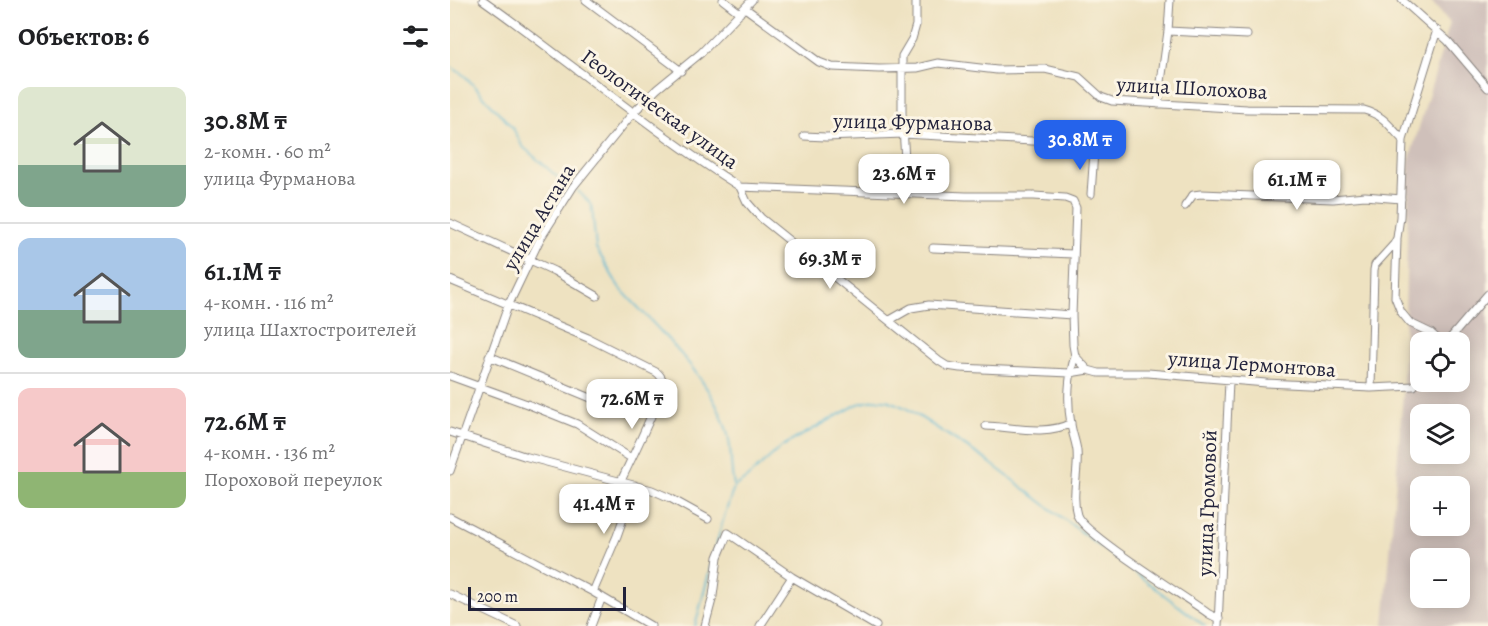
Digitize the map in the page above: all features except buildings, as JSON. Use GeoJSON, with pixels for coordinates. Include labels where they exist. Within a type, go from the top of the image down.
{"type":"FeatureCollection","features":[{"type":"Feature","properties":{"kind":"street","name":"Геологическая улица"},"geometry":{"type":"LineString","coordinates":[[483,0],[633,113],[740,187],[747,202],[760,218],[947,366]]}},
{"type":"Feature","properties":{"kind":"street"},"geometry":{"type":"LineString","coordinates":[[586,0],[681,71]]}},
{"type":"Feature","properties":{"kind":"street","name":"улица Шолохова"},"geometry":{"type":"LineString","coordinates":[[723,0],[743,10],[827,66],[903,69],[938,63],[997,70],[1044,69],[1079,77],[1106,99],[1247,109],[1364,110],[1385,119],[1403,140]]}},
{"type":"Feature","properties":{"kind":"street","name":"улица Астана"},"geometry":{"type":"LineString","coordinates":[[450,471],[508,306],[540,238],[573,187],[633,113],[726,29],[752,0]]}},
{"type":"Feature","properties":{"kind":"street"},"geometry":{"type":"LineString","coordinates":[[903,193],[905,159],[902,56],[912,39],[916,25],[916,0]]}},
{"type":"Feature","properties":{"kind":"street"},"geometry":{"type":"LineString","coordinates":[[1158,104],[1170,0]]}},
{"type":"Feature","properties":{"kind":"street"},"geometry":{"type":"LineString","coordinates":[[1402,0],[1437,30],[1488,88]]}},
{"type":"Feature","properties":{"kind":"street"},"geometry":{"type":"LineString","coordinates":[[1429,332],[1410,323],[1401,312],[1395,297],[1394,285],[1397,267],[1397,238],[1401,217],[1403,140],[1437,30]]}},
{"type":"Feature","properties":{"kind":"street"},"geometry":{"type":"LineString","coordinates":[[1168,31],[1246,35]]}},
{"type":"Feature","properties":{"kind":"street","name":"улица Фурманова"},"geometry":{"type":"LineString","coordinates":[[804,136],[903,134],[1076,142],[1092,146],[1094,152],[1091,194]]}},
{"type":"Feature","properties":{"kind":"street"},"geometry":{"type":"LineString","coordinates":[[740,187],[966,196],[1034,196],[1065,198],[1073,201],[1076,208],[1072,315],[1077,359],[1070,373],[1071,423],[1077,454],[1075,503],[1078,518],[1085,528],[1209,614],[1218,623]]}},
{"type":"Feature","properties":{"kind":"street"},"geometry":{"type":"LineString","coordinates":[[1185,206],[1194,195],[1201,194],[1334,199],[1365,196],[1401,199]]}},
{"type":"Feature","properties":{"kind":"street"},"geometry":{"type":"LineString","coordinates":[[450,223],[554,271],[597,296]]}},
{"type":"Feature","properties":{"kind":"street"},"geometry":{"type":"LineString","coordinates":[[1371,388],[1374,270],[1375,265],[1397,238]]}},
{"type":"Feature","properties":{"kind":"street"},"geometry":{"type":"LineString","coordinates":[[933,248],[1073,254]]}},
{"type":"Feature","properties":{"kind":"street"},"geometry":{"type":"LineString","coordinates":[[450,280],[588,338],[660,376],[663,380],[661,388],[646,430],[621,481]]}},
{"type":"Feature","properties":{"kind":"street"},"geometry":{"type":"LineString","coordinates":[[1456,332],[1488,294]]}},
{"type":"Feature","properties":{"kind":"street"},"geometry":{"type":"LineString","coordinates":[[890,320],[911,308],[929,305],[1072,315]]}},
{"type":"Feature","properties":{"kind":"street"},"geometry":{"type":"LineString","coordinates":[[489,356],[603,403]]}},
{"type":"Feature","properties":{"kind":"street"},"geometry":{"type":"LineString","coordinates":[[1077,359],[1088,370]]}},
{"type":"Feature","properties":{"kind":"street","name":"улица Лермонтова"},"geometry":{"type":"LineString","coordinates":[[947,366],[1070,373],[1088,370],[1099,373],[1148,373],[1229,381],[1371,388],[1410,386]]}},
{"type":"Feature","properties":{"kind":"street"},"geometry":{"type":"LineString","coordinates":[[450,376],[577,424],[631,458]]}},
{"type":"Feature","properties":{"kind":"street","name":"улица Громовой"},"geometry":{"type":"LineString","coordinates":[[1218,623],[1229,381]]}},
{"type":"Feature","properties":{"kind":"street"},"geometry":{"type":"LineString","coordinates":[[986,426],[1040,429],[1057,428],[1071,423]]}},
{"type":"Feature","properties":{"kind":"street"},"geometry":{"type":"LineString","coordinates":[[450,432],[524,456],[634,485],[670,498],[708,519]]}},
{"type":"Feature","properties":{"kind":"street"},"geometry":{"type":"LineString","coordinates":[[593,592],[617,536],[634,485]]}},
{"type":"Feature","properties":{"kind":"street"},"geometry":{"type":"LineString","coordinates":[[450,517],[593,592],[651,626]]}},
{"type":"Feature","properties":{"kind":"street"},"geometry":{"type":"LineString","coordinates":[[705,626],[713,596],[718,557],[728,533],[792,578],[874,626]]}},
{"type":"Feature","properties":{"kind":"street"},"geometry":{"type":"LineString","coordinates":[[760,626],[792,578]]}},
{"type":"Feature","properties":{"kind":"street"},"geometry":{"type":"LineString","coordinates":[[450,594],[517,626]]}},
{"type":"Feature","properties":{"kind":"street"},"geometry":{"type":"LineString","coordinates":[[591,626],[602,597]]}},
{"type":"Feature","properties":{"kind":"shaded area"},"geometry":{"type":"Polygon","coordinates":[[[1430,0],[1488,0],[1488,626],[1384,626],[1403,394],[1409,161],[1450,23],[1430,0]]]}},
{"type":"Feature","properties":{"kind":"waterway"},"geometry":{"type":"LineString","coordinates":[[450,66],[465,76],[513,128],[522,146],[561,180]]}},
{"type":"Feature","properties":{"kind":"waterway"},"geometry":{"type":"LineString","coordinates":[[578,191],[592,208],[596,248],[619,287],[697,374],[721,414],[728,435],[734,485]]}},
{"type":"Feature","properties":{"kind":"waterway"},"geometry":{"type":"LineString","coordinates":[[695,626],[734,487],[781,447],[858,404],[874,400],[887,400],[906,408],[985,459],[1205,626]]}}]}
